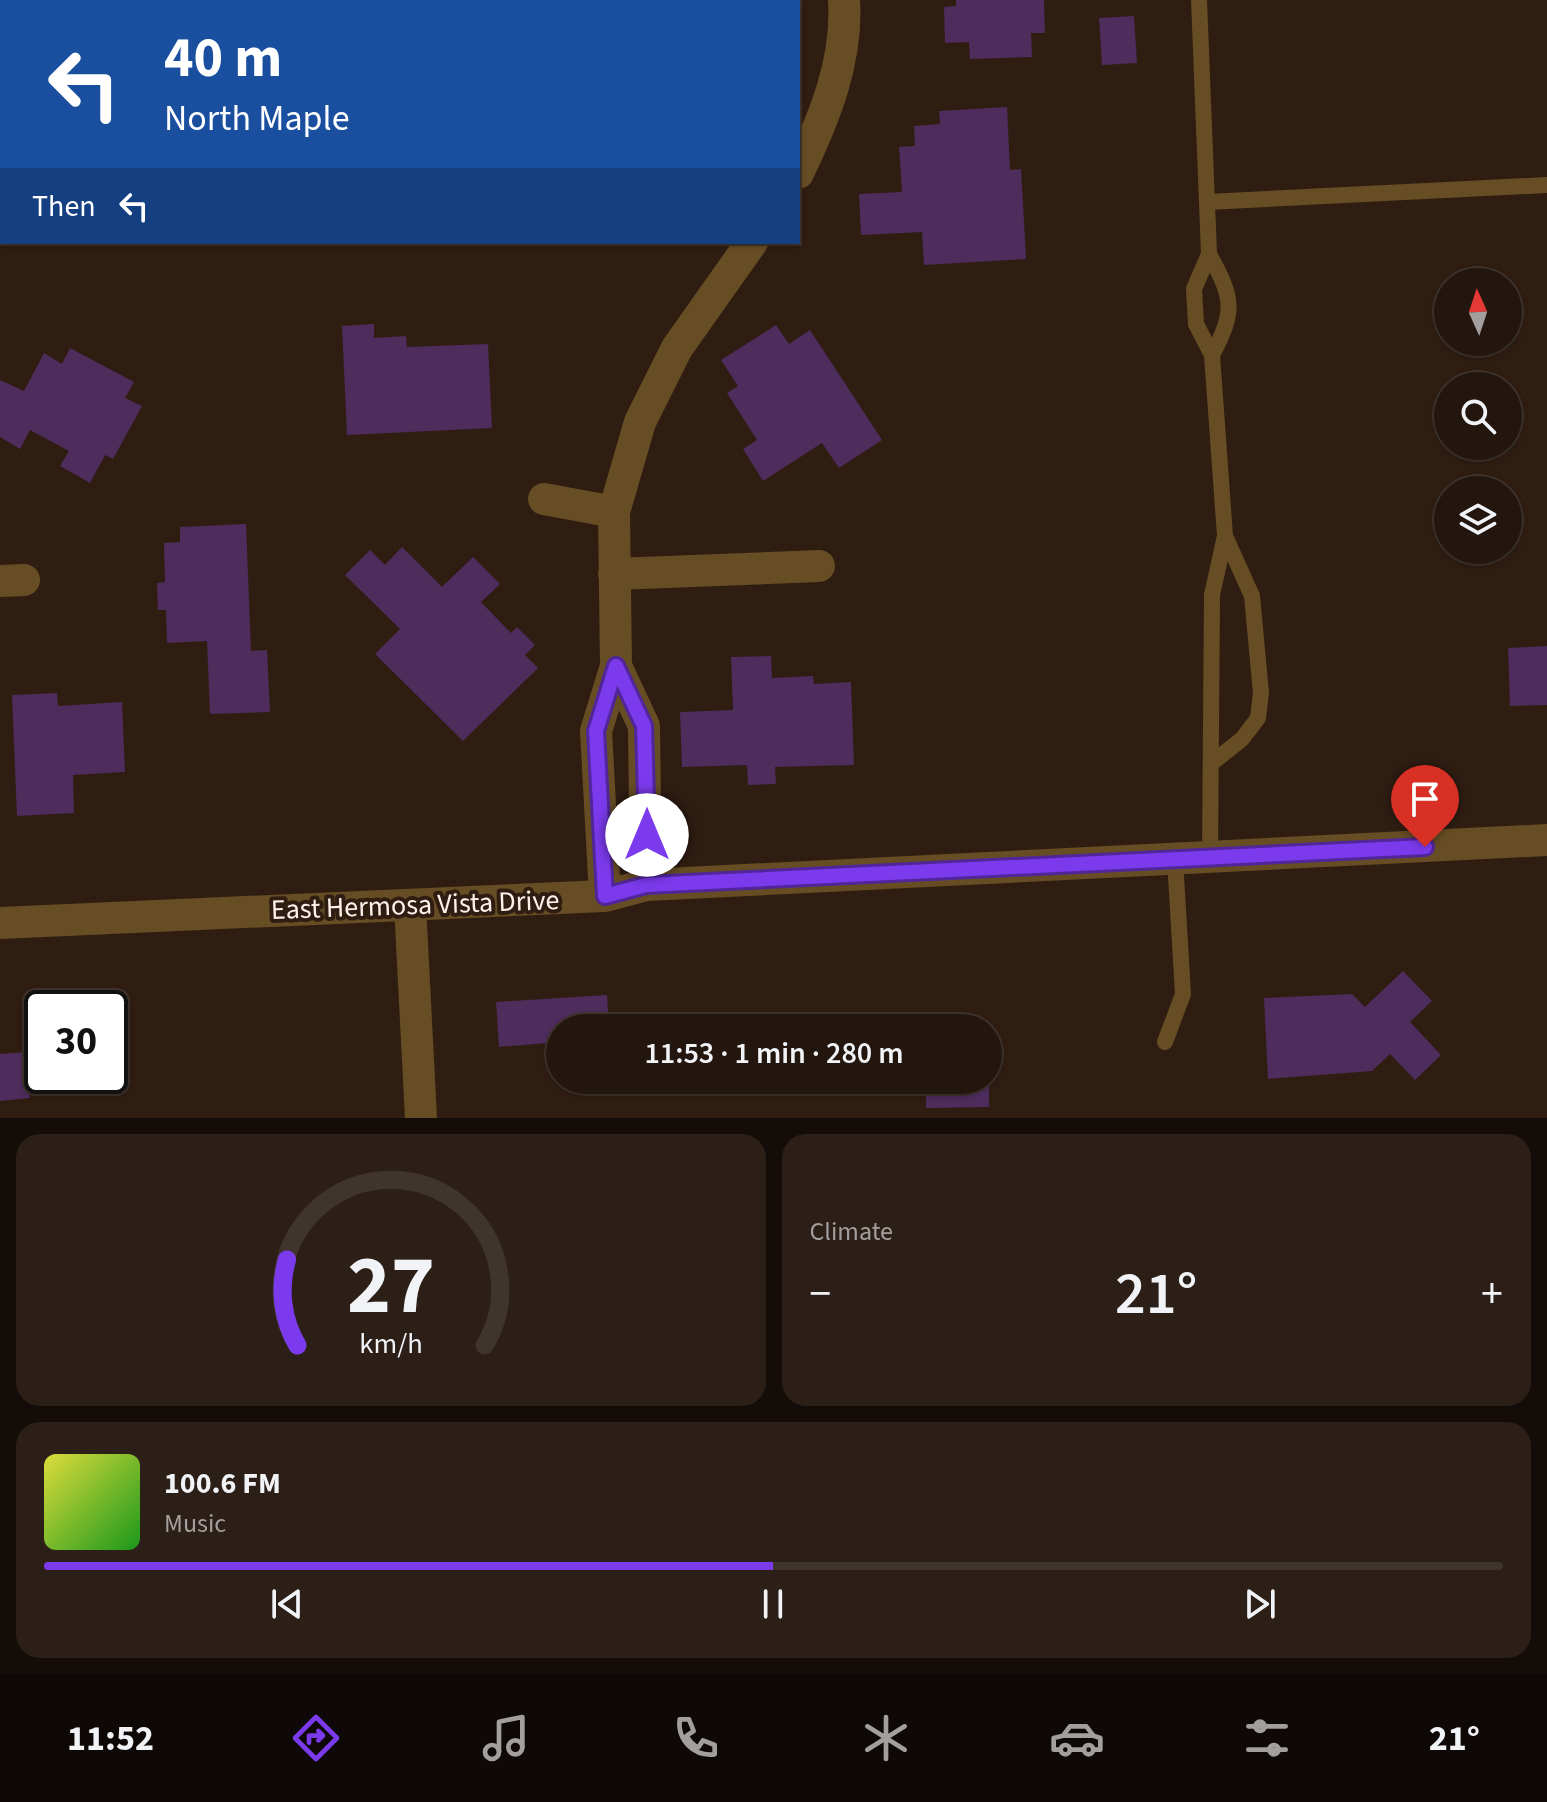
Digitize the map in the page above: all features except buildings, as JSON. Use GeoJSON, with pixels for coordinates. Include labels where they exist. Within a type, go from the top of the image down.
{"type":"FeatureCollection","features":[{"type":"Feature","properties":{"kind":"street"},"geometry":{"type":"LineString","coordinates":[[800,169],[819,129],[838,70],[844,0]]}},
{"type":"Feature","properties":{"kind":"street"},"geometry":{"type":"LineString","coordinates":[[605,896],[596,731],[616,666],[614,512],[640,422],[677,348],[751,244]]}},
{"type":"Feature","properties":{"kind":"street"},"geometry":{"type":"LineString","coordinates":[[544,499],[614,512]]}},
{"type":"Feature","properties":{"kind":"street"},"geometry":{"type":"LineString","coordinates":[[614,574],[819,566]]}},
{"type":"Feature","properties":{"kind":"street"},"geometry":{"type":"LineString","coordinates":[[616,666],[644,726],[646,885]]}},
{"type":"Feature","properties":{"kind":"street","name":"East Hermosa Vista Drive"},"geometry":{"type":"LineString","coordinates":[[0,923],[605,896],[646,885],[1547,840]]}},
{"type":"Feature","properties":{"kind":"street"},"geometry":{"type":"LineString","coordinates":[[410,905],[421,1118]]}},
{"type":"Feature","properties":{"kind":"lane"},"geometry":{"type":"LineString","coordinates":[[1199,0],[1209,254],[1194,289],[1196,324],[1212,355],[1225,536],[1212,595],[1210,858]]}},
{"type":"Feature","properties":{"kind":"lane"},"geometry":{"type":"LineString","coordinates":[[1207,202],[1547,185]]}},
{"type":"Feature","properties":{"kind":"lane"},"geometry":{"type":"LineString","coordinates":[[1209,254],[1227,287],[1229,323],[1212,355]]}},
{"type":"Feature","properties":{"kind":"lane"},"geometry":{"type":"LineString","coordinates":[[1213,762],[1242,739],[1258,718],[1261,693],[1252,596],[1225,536]]}},
{"type":"Feature","properties":{"kind":"lane"},"geometry":{"type":"LineString","coordinates":[[1165,1042],[1183,994],[1175,859]]}},
{"type":"Feature","properties":{"kind":"route"},"geometry":{"type":"LineString","coordinates":[[647,835],[644,726],[616,666],[596,731],[605,896],[646,885],[1425,847]]}}]}
